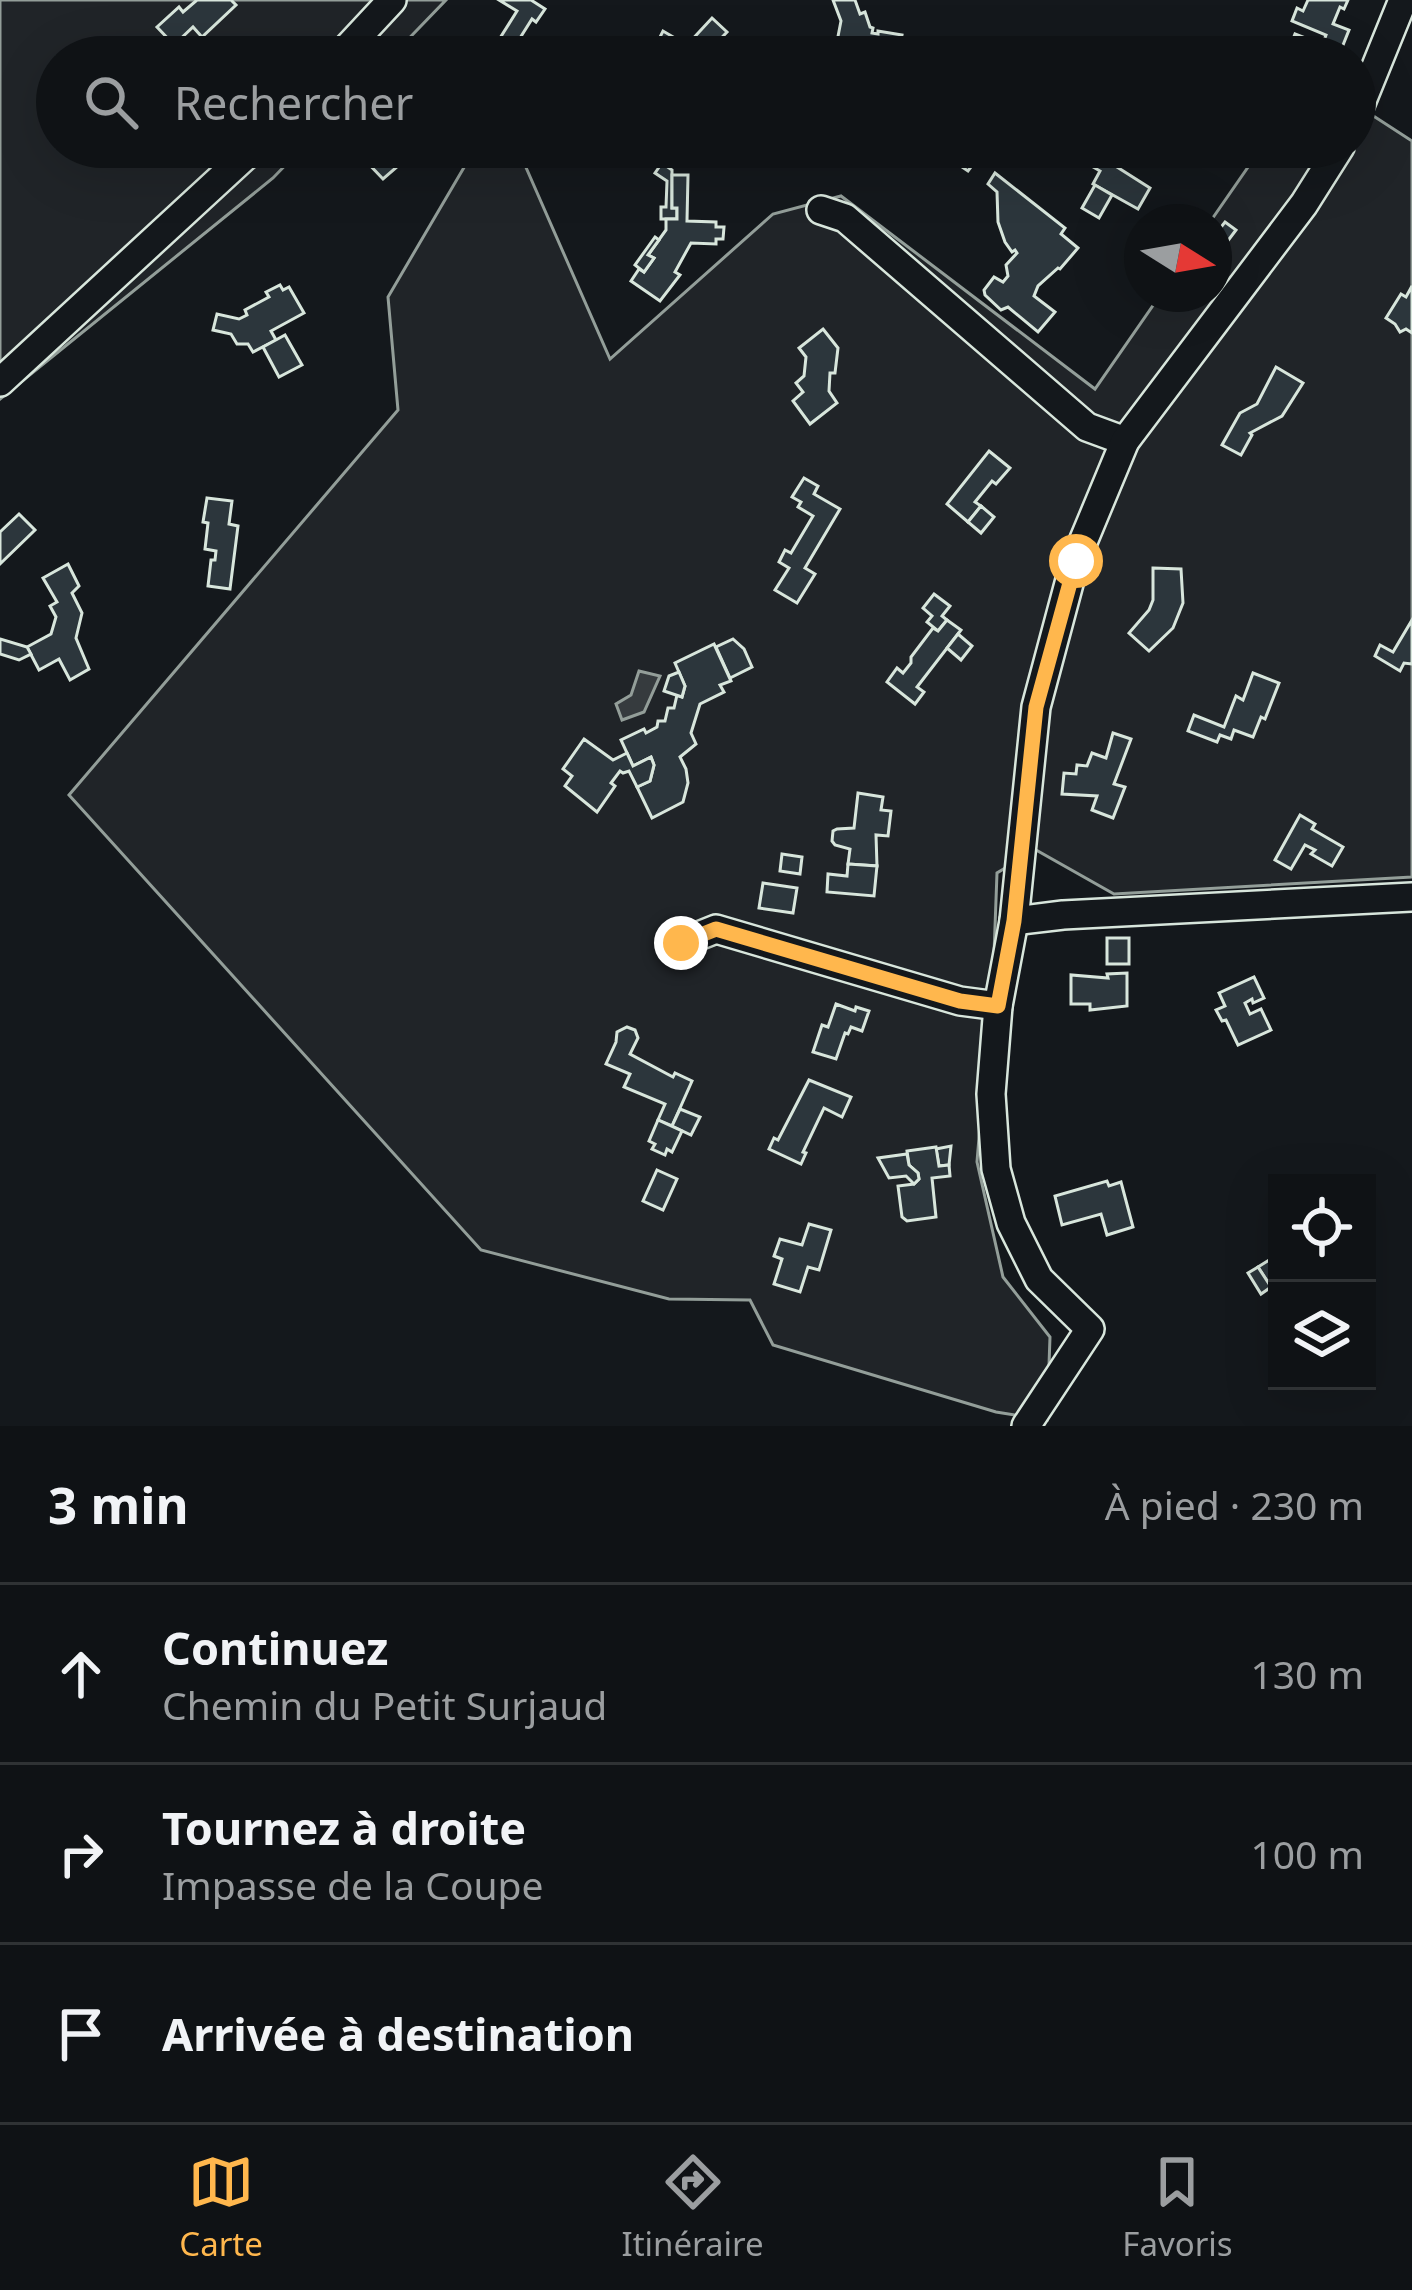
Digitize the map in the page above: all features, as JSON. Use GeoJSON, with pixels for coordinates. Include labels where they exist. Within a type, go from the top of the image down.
{"type":"FeatureCollection","features":[{"type":"Feature","properties":{"kind":"street"},"geometry":{"type":"LineString","coordinates":[[359,36],[392,0]]}},
{"type":"Feature","properties":{"kind":"street"},"geometry":{"type":"LineString","coordinates":[[1376,66],[1403,0]]}},
{"type":"Feature","properties":{"kind":"street"},"geometry":{"type":"LineString","coordinates":[[0,382],[232,168]]}},
{"type":"Feature","properties":{"kind":"street"},"geometry":{"type":"LineString","coordinates":[[1026,1426],[1090,1329],[1039,1279],[1011,1223],[996,1169],[991,1094],[998,1006],[1014,921],[1036,707],[1076,561],[1125,441],[1327,168]]}},
{"type":"Feature","properties":{"kind":"street"},"geometry":{"type":"LineString","coordinates":[[821,210],[845,218],[1087,427],[1125,441]]}},
{"type":"Feature","properties":{"kind":"street"},"geometry":{"type":"LineString","coordinates":[[1014,921],[1412,897]]}},
{"type":"Feature","properties":{"kind":"street"},"geometry":{"type":"LineString","coordinates":[[681,943],[716,929],[960,1001],[998,1006]]}},
{"type":"Feature","properties":{"kind":"shaded area"},"geometry":{"type":"Polygon","coordinates":[[[0,0],[446,0],[411,36],[36,36],[36,168],[283,168],[0,399],[0,0]]]}},
{"type":"Feature","properties":{"kind":"shaded area"},"geometry":{"type":"Polygon","coordinates":[[[1376,118],[1412,141],[1412,877],[1114,894],[1036,850],[997,873],[977,1162],[1003,1277],[1050,1337],[1047,1420],[996,1412],[773,1345],[750,1300],[669,1299],[481,1250],[69,795],[398,410],[388,297],[464,168],[526,168],[610,359],[773,214],[841,196],[1095,389],[1148,312],[1232,312],[1232,204],[1222,204],[1247,168],[1376,168],[1376,118]]]}},
{"type":"Feature","properties":{"kind":"shaded area"},"geometry":{"type":"Polygon","coordinates":[[[639,671],[660,676],[644,712],[622,720],[616,704],[631,695],[639,671]]]}},
{"type":"Feature","properties":{"kind":"building"},"geometry":{"type":"Polygon","coordinates":[[[197,0],[231,0],[236,5],[203,36],[193,27],[184,36],[166,36],[157,27],[179,7],[183,12],[197,0]]]}},
{"type":"Feature","properties":{"kind":"building"},"geometry":{"type":"Polygon","coordinates":[[[499,0],[531,0],[545,9],[521,36],[501,36],[517,11],[499,0]]]}},
{"type":"Feature","properties":{"kind":"building"},"geometry":{"type":"Polygon","coordinates":[[[833,0],[855,0],[872,33],[902,36],[838,36],[841,21],[833,0]]]}},
{"type":"Feature","properties":{"kind":"building"},"geometry":{"type":"Polygon","coordinates":[[[1308,0],[1348,0],[1333,24],[1349,30],[1347,36],[1326,36],[1292,21],[1297,8],[1303,11],[1308,0]]]}},
{"type":"Feature","properties":{"kind":"building"},"geometry":{"type":"Polygon","coordinates":[[[712,18],[727,32],[723,36],[695,36],[712,18]]]}},
{"type":"Feature","properties":{"kind":"building"},"geometry":{"type":"Polygon","coordinates":[[[373,168],[396,168],[383,179],[373,168]]]}},
{"type":"Feature","properties":{"kind":"building"},"geometry":{"type":"Polygon","coordinates":[[[658,168],[672,170],[672,208],[677,208],[677,219],[661,219],[667,181],[655,173],[658,168]]]}},
{"type":"Feature","properties":{"kind":"building"},"geometry":{"type":"Polygon","coordinates":[[[1095,168],[1119,168],[1150,188],[1141,204],[1129,204],[1093,184],[1100,171],[1095,168]]]}},
{"type":"Feature","properties":{"kind":"building"},"geometry":{"type":"Polygon","coordinates":[[[995,173],[1065,228],[1061,234],[1078,248],[1038,286],[1034,296],[1055,312],[1038,332],[985,295],[994,277],[1003,282],[1008,276],[1006,265],[1017,253],[1005,242],[998,222],[997,192],[988,184],[995,173]]]}},
{"type":"Feature","properties":{"kind":"building"},"geometry":{"type":"Polygon","coordinates":[[[672,175],[688,175],[687,221],[716,222],[716,227],[724,227],[723,239],[716,239],[716,244],[691,243],[675,272],[680,275],[660,301],[631,281],[654,258],[648,255],[666,230],[666,219],[677,219],[677,208],[672,208],[672,175]]]}},
{"type":"Feature","properties":{"kind":"building"},"geometry":{"type":"Polygon","coordinates":[[[1095,185],[1112,195],[1099,218],[1082,208],[1095,185]]]}},
{"type":"Feature","properties":{"kind":"building"},"geometry":{"type":"Polygon","coordinates":[[[655,237],[659,240],[648,255],[654,258],[644,272],[635,265],[655,237]]]}},
{"type":"Feature","properties":{"kind":"building"},"geometry":{"type":"Polygon","coordinates":[[[280,285],[283,290],[289,287],[304,313],[271,331],[276,340],[253,352],[248,344],[237,344],[231,334],[213,330],[217,314],[239,319],[280,285]]]}},
{"type":"Feature","properties":{"kind":"building"},"geometry":{"type":"Polygon","coordinates":[[[1412,286],[1412,333],[1400,332],[1386,318],[1412,286]]]}},
{"type":"Feature","properties":{"kind":"building"},"geometry":{"type":"Polygon","coordinates":[[[823,329],[838,348],[829,391],[837,403],[810,424],[793,401],[803,392],[796,383],[804,376],[806,357],[799,348],[823,329]]]}},
{"type":"Feature","properties":{"kind":"building"},"geometry":{"type":"Polygon","coordinates":[[[285,335],[302,365],[279,377],[263,347],[285,335]]]}},
{"type":"Feature","properties":{"kind":"building"},"geometry":{"type":"Polygon","coordinates":[[[1276,367],[1303,383],[1282,416],[1250,433],[1241,455],[1222,445],[1240,413],[1257,404],[1276,367]]]}},
{"type":"Feature","properties":{"kind":"building"},"geometry":{"type":"Polygon","coordinates":[[[989,451],[1010,468],[975,502],[981,506],[968,522],[947,504],[989,451]]]}},
{"type":"Feature","properties":{"kind":"building"},"geometry":{"type":"Polygon","coordinates":[[[804,478],[818,486],[814,494],[840,509],[805,568],[815,574],[797,603],[775,590],[789,568],[779,562],[785,550],[791,553],[813,516],[792,497],[804,478]]]}},
{"type":"Feature","properties":{"kind":"building"},"geometry":{"type":"Polygon","coordinates":[[[207,498],[232,501],[229,524],[238,526],[230,589],[208,586],[216,551],[205,549],[207,498]]]}},
{"type":"Feature","properties":{"kind":"building"},"geometry":{"type":"Polygon","coordinates":[[[981,506],[994,517],[981,533],[968,522],[981,506]]]}},
{"type":"Feature","properties":{"kind":"building"},"geometry":{"type":"Polygon","coordinates":[[[19,514],[35,530],[0,564],[0,532],[19,514]]]}},
{"type":"Feature","properties":{"kind":"building"},"geometry":{"type":"Polygon","coordinates":[[[68,564],[79,586],[72,593],[82,613],[76,638],[89,669],[70,680],[59,659],[39,670],[27,647],[51,634],[56,617],[50,606],[57,602],[43,578],[68,564]]]}},
{"type":"Feature","properties":{"kind":"building"},"geometry":{"type":"Polygon","coordinates":[[[1153,568],[1181,569],[1183,603],[1173,628],[1149,651],[1129,633],[1153,600],[1153,568]]]}},
{"type":"Feature","properties":{"kind":"building"},"geometry":{"type":"Polygon","coordinates":[[[934,594],[950,606],[938,631],[927,622],[932,616],[923,608],[934,594]]]}},
{"type":"Feature","properties":{"kind":"building"},"geometry":{"type":"Polygon","coordinates":[[[947,620],[961,630],[917,687],[924,692],[915,704],[887,682],[897,668],[903,673],[933,628],[938,631],[947,620]]]}},
{"type":"Feature","properties":{"kind":"building"},"geometry":{"type":"Polygon","coordinates":[[[1412,620],[1412,664],[1404,663],[1400,671],[1375,656],[1380,645],[1393,652],[1412,620]]]}},
{"type":"Feature","properties":{"kind":"building"},"geometry":{"type":"Polygon","coordinates":[[[958,634],[972,646],[961,660],[947,648],[958,634]]]}},
{"type":"Feature","properties":{"kind":"building"},"geometry":{"type":"Polygon","coordinates":[[[0,639],[27,647],[31,654],[19,660],[0,654],[0,639]]]}},
{"type":"Feature","properties":{"kind":"building"},"geometry":{"type":"Polygon","coordinates":[[[733,639],[752,667],[730,678],[716,647],[733,639]]]}},
{"type":"Feature","properties":{"kind":"building"},"geometry":{"type":"Polygon","coordinates":[[[714,644],[731,681],[720,685],[724,692],[700,704],[691,733],[696,744],[680,757],[688,783],[683,802],[652,818],[637,787],[650,781],[651,757],[633,766],[621,740],[665,721],[668,708],[674,708],[685,686],[675,663],[714,644]]]}},
{"type":"Feature","properties":{"kind":"building"},"geometry":{"type":"Polygon","coordinates":[[[679,672],[685,686],[682,697],[664,691],[669,676],[679,672]]]}},
{"type":"Feature","properties":{"kind":"building"},"geometry":{"type":"Polygon","coordinates":[[[1253,673],[1279,683],[1253,737],[1234,730],[1231,739],[1220,735],[1217,742],[1188,731],[1194,715],[1224,727],[1236,696],[1243,700],[1253,673]]]}},
{"type":"Feature","properties":{"kind":"building"},"geometry":{"type":"Polygon","coordinates":[[[1113,733],[1131,739],[1114,784],[1125,787],[1113,818],[1092,810],[1097,796],[1062,794],[1064,773],[1076,774],[1077,765],[1087,766],[1092,753],[1106,758],[1113,733]]]}},
{"type":"Feature","properties":{"kind":"building"},"geometry":{"type":"Polygon","coordinates":[[[584,739],[613,760],[627,753],[633,766],[651,757],[650,781],[637,787],[629,771],[620,771],[597,812],[565,786],[572,776],[563,769],[584,739]]]}},
{"type":"Feature","properties":{"kind":"building"},"geometry":{"type":"Polygon","coordinates":[[[858,793],[883,797],[881,810],[891,811],[888,836],[876,835],[877,866],[848,864],[850,849],[832,841],[833,831],[854,828],[858,793]]]}},
{"type":"Feature","properties":{"kind":"building"},"geometry":{"type":"Polygon","coordinates":[[[1300,815],[1315,824],[1312,829],[1343,847],[1332,866],[1305,845],[1291,869],[1275,860],[1300,815]]]}},
{"type":"Feature","properties":{"kind":"building"},"geometry":{"type":"Polygon","coordinates":[[[782,854],[802,857],[800,874],[780,871],[782,854]]]}},
{"type":"Feature","properties":{"kind":"building"},"geometry":{"type":"Polygon","coordinates":[[[848,864],[877,866],[874,896],[827,892],[828,874],[847,876],[848,864]]]}},
{"type":"Feature","properties":{"kind":"building"},"geometry":{"type":"Polygon","coordinates":[[[763,883],[797,888],[793,913],[759,908],[763,883]]]}},
{"type":"Feature","properties":{"kind":"building"},"geometry":{"type":"Polygon","coordinates":[[[1107,938],[1129,938],[1129,964],[1107,964],[1107,938]]]}},
{"type":"Feature","properties":{"kind":"building"},"geometry":{"type":"Polygon","coordinates":[[[1127,973],[1127,1006],[1090,1010],[1090,1004],[1071,1004],[1071,975],[1108,978],[1107,974],[1127,973]]]}},
{"type":"Feature","properties":{"kind":"building"},"geometry":{"type":"Polygon","coordinates":[[[1254,977],[1264,998],[1245,1003],[1250,1014],[1261,1009],[1271,1030],[1238,1045],[1216,1010],[1225,1006],[1219,993],[1254,977]]]}},
{"type":"Feature","properties":{"kind":"building"},"geometry":{"type":"Polygon","coordinates":[[[836,1004],[869,1011],[862,1031],[851,1027],[845,1033],[836,1059],[813,1052],[836,1004]]]}},
{"type":"Feature","properties":{"kind":"building"},"geometry":{"type":"Polygon","coordinates":[[[627,1027],[638,1038],[630,1054],[673,1077],[675,1073],[692,1081],[672,1126],[658,1120],[665,1104],[624,1087],[630,1074],[606,1064],[617,1032],[627,1027]]]}},
{"type":"Feature","properties":{"kind":"building"},"geometry":{"type":"Polygon","coordinates":[[[809,1080],[851,1097],[842,1117],[824,1108],[801,1164],[769,1149],[809,1080]]]}},
{"type":"Feature","properties":{"kind":"building"},"geometry":{"type":"Polygon","coordinates":[[[680,1109],[700,1117],[691,1135],[672,1126],[680,1109]]]}},
{"type":"Feature","properties":{"kind":"building"},"geometry":{"type":"Polygon","coordinates":[[[658,1120],[682,1131],[672,1152],[667,1149],[665,1155],[652,1149],[655,1144],[649,1141],[658,1120]]]}},
{"type":"Feature","properties":{"kind":"building"},"geometry":{"type":"Polygon","coordinates":[[[951,1146],[949,1165],[939,1166],[936,1149],[951,1146]]]}},
{"type":"Feature","properties":{"kind":"building"},"geometry":{"type":"Polygon","coordinates":[[[936,1147],[939,1166],[949,1165],[950,1176],[932,1178],[936,1217],[907,1221],[902,1217],[898,1186],[919,1179],[909,1165],[907,1151],[936,1147]]]}},
{"type":"Feature","properties":{"kind":"building"},"geometry":{"type":"Polygon","coordinates":[[[907,1154],[909,1165],[918,1173],[914,1184],[906,1176],[889,1178],[878,1158],[907,1154]]]}},
{"type":"Feature","properties":{"kind":"building"},"geometry":{"type":"Polygon","coordinates":[[[657,1170],[677,1179],[663,1210],[643,1201],[657,1170]]]}},
{"type":"Feature","properties":{"kind":"building"},"geometry":{"type":"Polygon","coordinates":[[[1107,1181],[1109,1186],[1121,1182],[1133,1227],[1107,1235],[1101,1214],[1062,1225],[1055,1196],[1107,1181]]]}},
{"type":"Feature","properties":{"kind":"building"},"geometry":{"type":"Polygon","coordinates":[[[809,1224],[831,1230],[819,1270],[808,1267],[800,1292],[774,1284],[782,1259],[774,1256],[780,1239],[802,1245],[809,1224]]]}},
{"type":"Feature","properties":{"kind":"building"},"geometry":{"type":"Polygon","coordinates":[[[1268,1261],[1268,1282],[1258,1267],[1268,1261]]]}},
{"type":"Feature","properties":{"kind":"building"},"geometry":{"type":"Polygon","coordinates":[[[1258,1267],[1268,1289],[1261,1294],[1248,1273],[1258,1267]]]}},
{"type":"Feature","properties":{"kind":"route"},"geometry":{"type":"LineString","coordinates":[[681,943],[716,929],[960,1001],[998,1006],[1014,921],[1036,707],[1076,561]]}}]}
